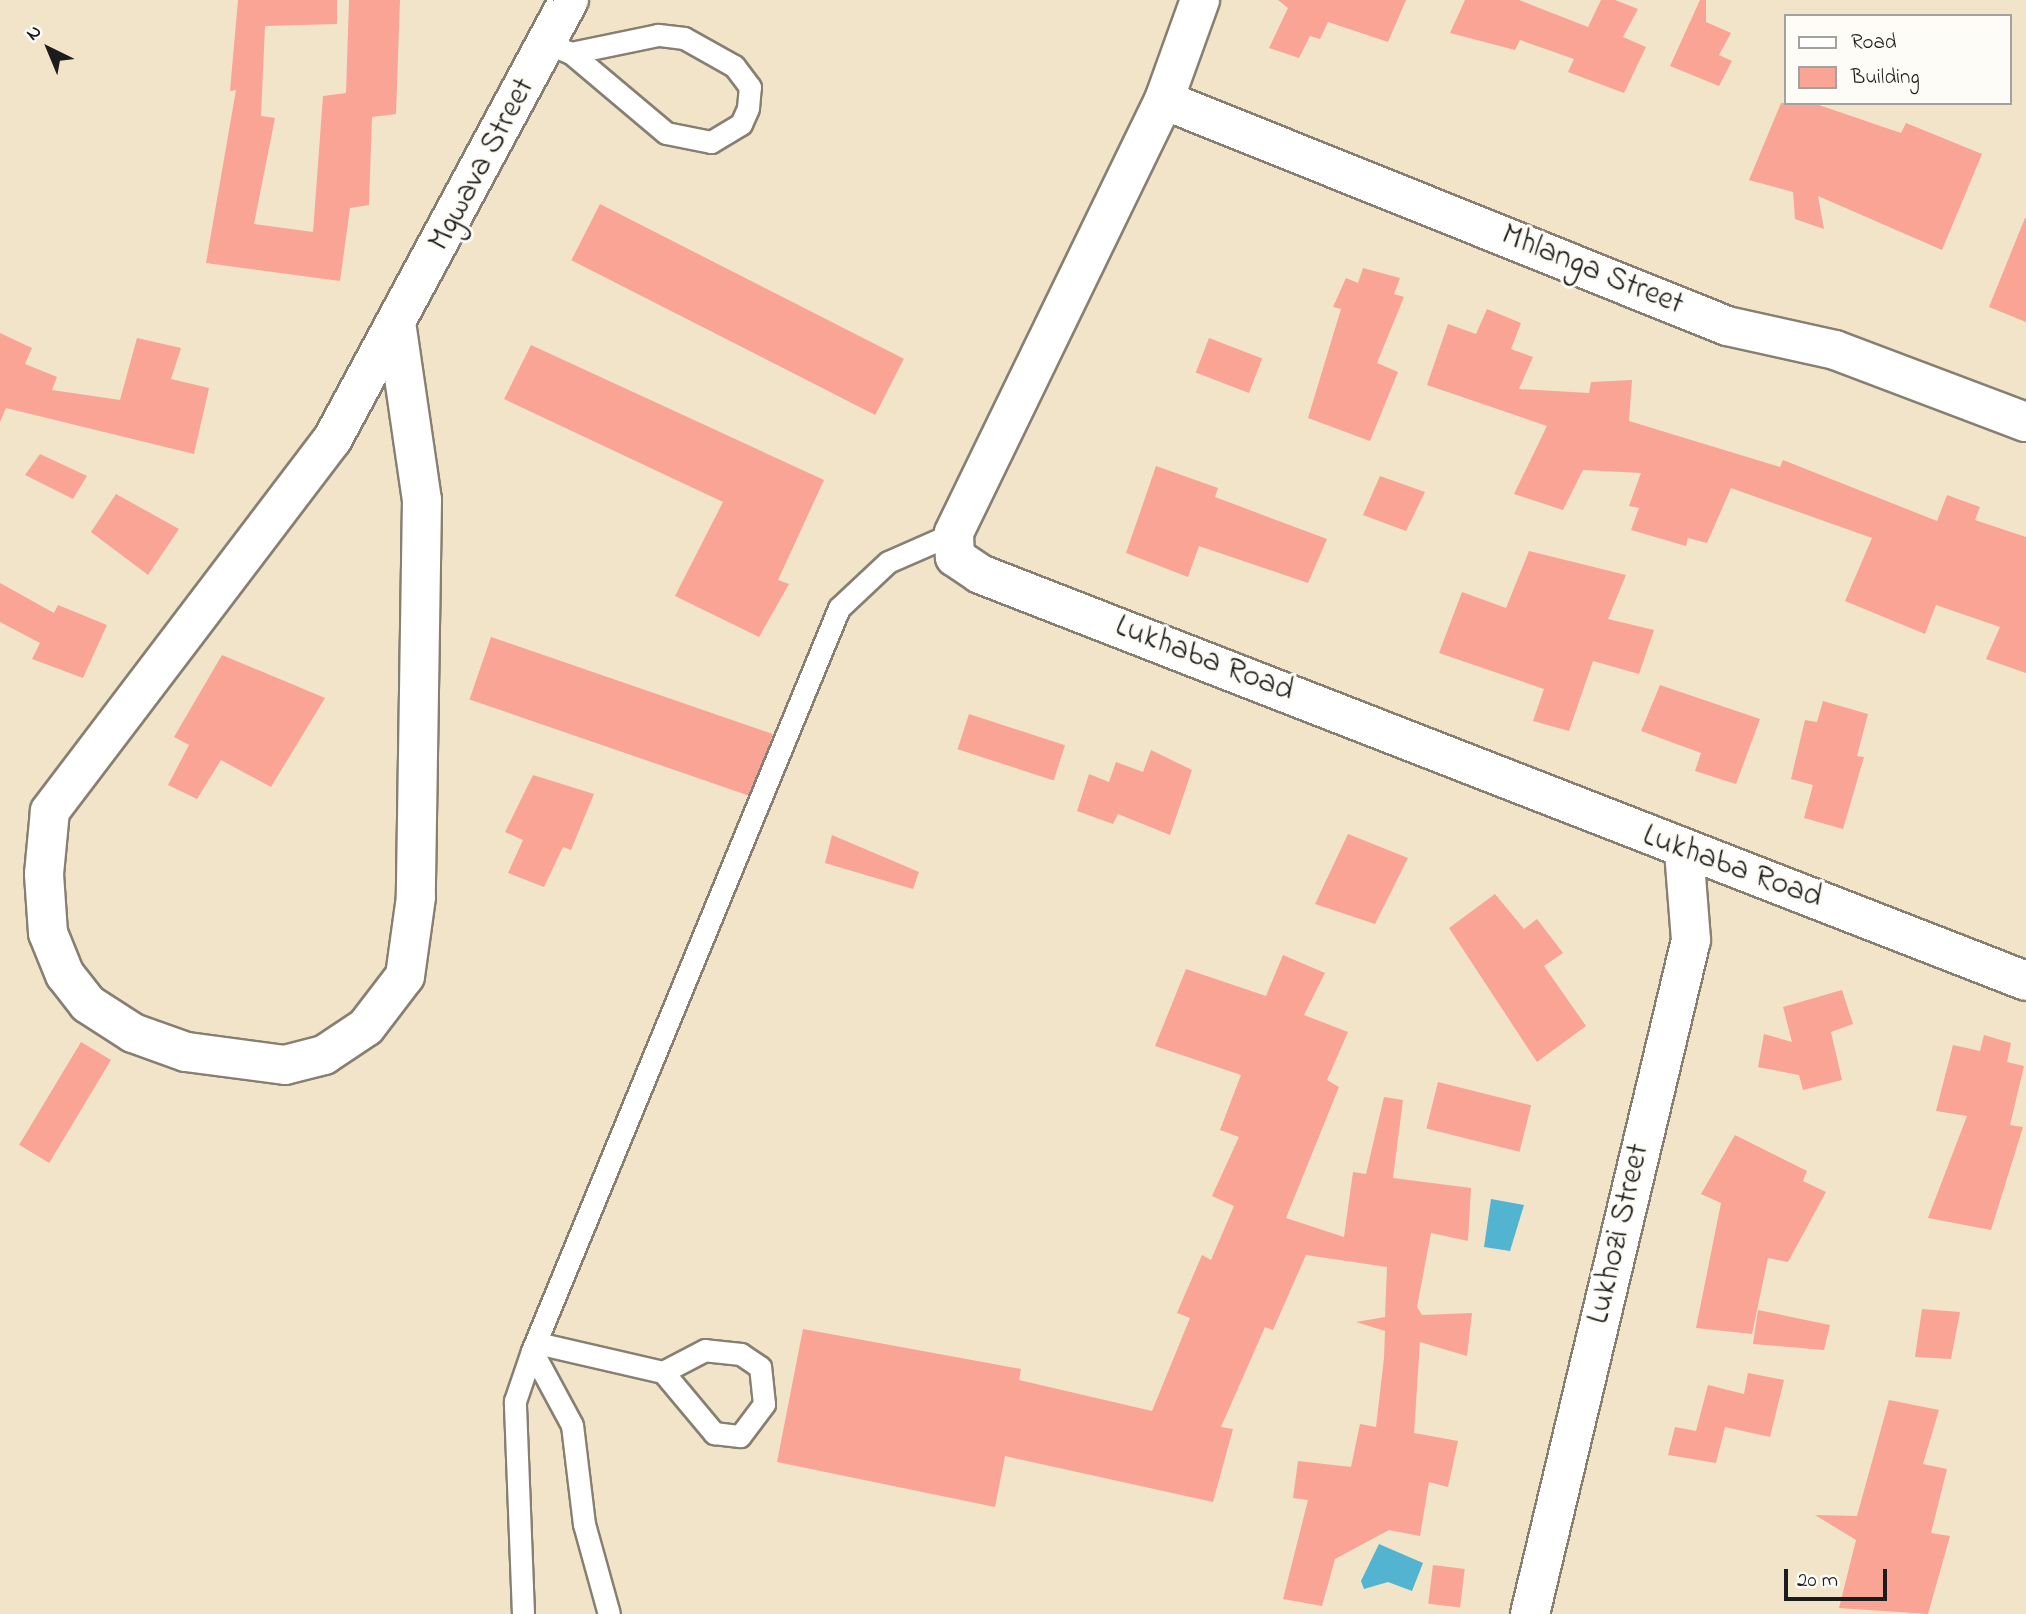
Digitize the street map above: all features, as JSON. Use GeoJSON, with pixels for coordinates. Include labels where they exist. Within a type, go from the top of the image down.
{"type":"FeatureCollection","features":[{"type":"Feature","properties":{"kind":"street","name":"Mgwava Street"},"geometry":{"type":"LineString","coordinates":[[397,329],[422,500],[416,897],[405,976],[366,1027],[324,1055],[285,1065],[186,1052],[133,1033],[88,1004],[65,975],[48,933],[44,874],[50,811],[332,440],[559,48],[569,0]]}},
{"type":"Feature","properties":{"kind":"street"},"geometry":{"type":"LineString","coordinates":[[954,533],[1164,100],[1200,0]]}},
{"type":"Feature","properties":{"kind":"street","name":"Mhlanga Street"},"geometry":{"type":"LineString","coordinates":[[1164,100],[1727,326],[1835,350],[2026,422]]}},
{"type":"Feature","properties":{"kind":"street","name":"Lukhaba Road"},"geometry":{"type":"LineString","coordinates":[[954,533],[955,557],[980,574],[1684,852],[2026,981]]}},
{"type":"Feature","properties":{"kind":"street","name":"Lukhozi Street"},"geometry":{"type":"LineString","coordinates":[[1531,1614],[1691,940],[1684,852]]}},
{"type":"Feature","properties":{"kind":"lane"},"geometry":{"type":"LineString","coordinates":[[658,35],[684,38],[734,66],[750,87],[748,107],[741,124],[711,142],[687,140],[635,111],[559,48],[658,35]]}},
{"type":"Feature","properties":{"kind":"lane"},"geometry":{"type":"LineString","coordinates":[[523,1614],[515,1401],[535,1347],[839,608],[888,562],[954,533]]}},
{"type":"Feature","properties":{"kind":"lane"},"geometry":{"type":"LineString","coordinates":[[535,1347],[663,1372],[714,1433],[740,1436],[764,1404],[760,1367],[741,1354],[705,1349],[663,1372]]}},
{"type":"Feature","properties":{"kind":"lane"},"geometry":{"type":"LineString","coordinates":[[535,1347],[572,1425],[584,1524],[609,1614]]}},
{"type":"Feature","properties":{"kind":"water"},"geometry":{"type":"Polygon","coordinates":[[[1491,1199],[1524,1205],[1510,1251],[1484,1247],[1491,1199]]]}},
{"type":"Feature","properties":{"kind":"water"},"geometry":{"type":"Polygon","coordinates":[[[1379,1544],[1423,1563],[1412,1591],[1388,1582],[1364,1589],[1361,1581],[1379,1544]]]}},
{"type":"Feature","properties":{"kind":"building"},"geometry":{"type":"Polygon","coordinates":[[[238,0],[337,0],[337,24],[265,26],[261,116],[275,118],[254,224],[313,232],[323,96],[346,93],[349,0],[400,0],[396,114],[372,117],[369,205],[350,208],[340,281],[206,263],[236,90],[230,91],[238,0]]]}},
{"type":"Feature","properties":{"kind":"building"},"geometry":{"type":"Polygon","coordinates":[[[1278,0],[1406,0],[1388,42],[1328,22],[1320,39],[1310,36],[1299,58],[1269,48],[1288,8],[1278,0]]]}},
{"type":"Feature","properties":{"kind":"building"},"geometry":{"type":"Polygon","coordinates":[[[1465,0],[1519,0],[1588,27],[1601,0],[1615,0],[1638,9],[1623,37],[1646,47],[1624,93],[1568,72],[1574,59],[1520,40],[1515,50],[1450,33],[1465,0]]]}},
{"type":"Feature","properties":{"kind":"building"},"geometry":{"type":"Polygon","coordinates":[[[1700,0],[1706,0],[1706,22],[1731,33],[1719,55],[1732,61],[1719,86],[1670,66],[1700,0]]]}},
{"type":"Feature","properties":{"kind":"building"},"geometry":{"type":"Polygon","coordinates":[[[1781,103],[1819,105],[1901,133],[1906,123],[1982,154],[1942,250],[1818,196],[1824,229],[1795,219],[1793,192],[1749,180],[1781,103]]]}},
{"type":"Feature","properties":{"kind":"building"},"geometry":{"type":"Polygon","coordinates":[[[600,204],[904,359],[875,415],[571,260],[600,204]]]}},
{"type":"Feature","properties":{"kind":"building"},"geometry":{"type":"Polygon","coordinates":[[[2026,218],[2026,322],[1989,307],[2026,218]]]}},
{"type":"Feature","properties":{"kind":"building"},"geometry":{"type":"Polygon","coordinates":[[[1363,268],[1400,278],[1394,294],[1404,297],[1377,363],[1398,372],[1370,441],[1308,418],[1341,309],[1333,307],[1346,278],[1358,283],[1363,268]]]}},
{"type":"Feature","properties":{"kind":"building"},"geometry":{"type":"Polygon","coordinates":[[[1487,309],[1521,323],[1511,349],[1533,357],[1519,389],[1589,393],[1591,382],[1632,380],[1629,421],[1780,467],[1783,460],[1937,521],[1947,495],[1980,507],[1975,520],[2026,537],[2026,673],[1986,659],[2000,627],[1936,605],[1925,634],[1845,601],[1872,538],[1731,488],[1707,543],[1688,538],[1686,546],[1631,530],[1639,508],[1629,506],[1641,473],[1583,470],[1563,510],[1514,494],[1547,426],[1427,385],[1448,324],[1476,334],[1487,309]]]}},
{"type":"Feature","properties":{"kind":"building"},"geometry":{"type":"Polygon","coordinates":[[[0,333],[32,348],[25,364],[57,377],[52,390],[120,400],[137,338],[181,348],[171,379],[209,388],[194,454],[6,408],[0,422],[0,333]]]}},
{"type":"Feature","properties":{"kind":"building"},"geometry":{"type":"Polygon","coordinates":[[[1209,338],[1262,358],[1249,393],[1196,373],[1209,338]]]}},
{"type":"Feature","properties":{"kind":"building"},"geometry":{"type":"Polygon","coordinates":[[[531,345],[824,480],[778,580],[789,584],[759,637],[675,596],[723,502],[504,399],[531,345]]]}},
{"type":"Feature","properties":{"kind":"building"},"geometry":{"type":"Polygon","coordinates":[[[40,454],[87,476],[73,499],[25,475],[40,454]]]}},
{"type":"Feature","properties":{"kind":"building"},"geometry":{"type":"Polygon","coordinates":[[[1156,466],[1218,488],[1215,497],[1327,539],[1308,583],[1199,546],[1188,577],[1126,553],[1156,466]]]}},
{"type":"Feature","properties":{"kind":"building"},"geometry":{"type":"Polygon","coordinates":[[[1380,476],[1425,492],[1406,531],[1363,515],[1380,476]]]}},
{"type":"Feature","properties":{"kind":"building"},"geometry":{"type":"Polygon","coordinates":[[[116,494],[179,529],[148,575],[91,532],[116,494]]]}},
{"type":"Feature","properties":{"kind":"building"},"geometry":{"type":"Polygon","coordinates":[[[1529,551],[1626,575],[1608,619],[1654,630],[1639,674],[1593,661],[1569,731],[1533,721],[1544,689],[1439,653],[1462,592],[1506,608],[1529,551]]]}},
{"type":"Feature","properties":{"kind":"building"},"geometry":{"type":"Polygon","coordinates":[[[0,583],[54,613],[58,605],[107,625],[83,678],[32,659],[40,643],[0,622],[0,583]]]}},
{"type":"Feature","properties":{"kind":"building"},"geometry":{"type":"Polygon","coordinates":[[[491,637],[773,734],[751,796],[470,699],[491,637]]]}},
{"type":"Feature","properties":{"kind":"building"},"geometry":{"type":"Polygon","coordinates":[[[222,655],[325,698],[271,787],[221,760],[197,799],[168,785],[189,745],[174,737],[222,655]]]}},
{"type":"Feature","properties":{"kind":"building"},"geometry":{"type":"Polygon","coordinates":[[[1660,685],[1760,719],[1736,784],[1695,771],[1701,753],[1641,731],[1660,685]]]}},
{"type":"Feature","properties":{"kind":"building"},"geometry":{"type":"Polygon","coordinates":[[[1823,701],[1868,714],[1857,756],[1864,757],[1843,829],[1804,818],[1813,785],[1791,779],[1805,720],[1817,722],[1823,701]]]}},
{"type":"Feature","properties":{"kind":"building"},"geometry":{"type":"Polygon","coordinates":[[[969,714],[1065,745],[1054,780],[958,749],[969,714]]]}},
{"type":"Feature","properties":{"kind":"building"},"geometry":{"type":"Polygon","coordinates":[[[1151,750],[1192,770],[1170,835],[1118,814],[1113,824],[1077,811],[1089,774],[1109,782],[1116,762],[1143,772],[1151,750]]]}},
{"type":"Feature","properties":{"kind":"building"},"geometry":{"type":"Polygon","coordinates":[[[533,775],[594,794],[571,850],[563,847],[544,887],[508,873],[523,840],[505,832],[533,775]]]}},
{"type":"Feature","properties":{"kind":"building"},"geometry":{"type":"Polygon","coordinates":[[[1348,834],[1408,858],[1375,924],[1315,904],[1348,834]]]}},
{"type":"Feature","properties":{"kind":"building"},"geometry":{"type":"Polygon","coordinates":[[[832,835],[919,872],[913,889],[825,863],[832,835]]]}},
{"type":"Feature","properties":{"kind":"building"},"geometry":{"type":"Polygon","coordinates":[[[1495,894],[1524,929],[1537,919],[1563,953],[1544,966],[1586,1026],[1537,1062],[1449,928],[1495,894]]]}},
{"type":"Feature","properties":{"kind":"building"},"geometry":{"type":"Polygon","coordinates":[[[1283,955],[1325,973],[1304,1015],[1348,1032],[1327,1080],[1339,1087],[1286,1218],[1344,1237],[1353,1172],[1366,1174],[1384,1097],[1403,1100],[1393,1178],[1471,1188],[1468,1241],[1431,1233],[1417,1307],[1422,1315],[1472,1313],[1467,1356],[1420,1342],[1414,1433],[1458,1441],[1448,1487],[1429,1482],[1420,1536],[1389,1530],[1335,1559],[1322,1606],[1283,1599],[1308,1500],[1293,1498],[1298,1461],[1351,1467],[1360,1424],[1376,1427],[1384,1358],[1385,1331],[1356,1322],[1385,1317],[1387,1267],[1306,1255],[1273,1330],[1265,1327],[1221,1427],[1233,1429],[1213,1502],[1005,1456],[995,1507],[777,1462],[803,1329],[1021,1369],[1019,1380],[1152,1411],[1190,1318],[1177,1313],[1202,1255],[1211,1260],[1234,1206],[1212,1196],[1239,1137],[1220,1130],[1241,1075],[1155,1046],[1186,969],[1266,996],[1283,955]]]}},
{"type":"Feature","properties":{"kind":"building"},"geometry":{"type":"Polygon","coordinates":[[[1842,990],[1853,1024],[1831,1032],[1842,1080],[1803,1090],[1799,1075],[1758,1067],[1764,1034],[1792,1042],[1783,1007],[1842,990]]]}},
{"type":"Feature","properties":{"kind":"building"},"geometry":{"type":"Polygon","coordinates":[[[1984,1035],[2011,1043],[2007,1062],[2024,1066],[2010,1125],[2023,1127],[1991,1230],[1928,1218],[1967,1116],[1936,1111],[1953,1045],[1980,1051],[1984,1035]]]}},
{"type":"Feature","properties":{"kind":"building"},"geometry":{"type":"Polygon","coordinates":[[[81,1042],[111,1060],[49,1163],[19,1145],[81,1042]]]}},
{"type":"Feature","properties":{"kind":"building"},"geometry":{"type":"Polygon","coordinates":[[[1438,1082],[1531,1105],[1520,1152],[1426,1129],[1438,1082]]]}},
{"type":"Feature","properties":{"kind":"building"},"geometry":{"type":"Polygon","coordinates":[[[1735,1135],[1807,1171],[1803,1181],[1826,1192],[1788,1262],[1768,1258],[1752,1334],[1696,1328],[1721,1203],[1701,1194],[1735,1135]]]}},
{"type":"Feature","properties":{"kind":"building"},"geometry":{"type":"Polygon","coordinates":[[[1922,1309],[1960,1312],[1951,1359],[1915,1357],[1922,1309]]]}},
{"type":"Feature","properties":{"kind":"building"},"geometry":{"type":"Polygon","coordinates":[[[1758,1310],[1830,1325],[1824,1350],[1753,1344],[1758,1310]]]}},
{"type":"Feature","properties":{"kind":"building"},"geometry":{"type":"Polygon","coordinates":[[[1748,1373],[1784,1380],[1770,1437],[1725,1427],[1716,1463],[1668,1455],[1675,1427],[1696,1431],[1708,1385],[1744,1394],[1748,1373]]]}},
{"type":"Feature","properties":{"kind":"building"},"geometry":{"type":"Polygon","coordinates":[[[1889,1400],[1939,1410],[1923,1464],[1947,1469],[1931,1533],[1950,1536],[1928,1614],[1839,1608],[1856,1540],[1815,1515],[1857,1516],[1889,1400]]]}},
{"type":"Feature","properties":{"kind":"building"},"geometry":{"type":"Polygon","coordinates":[[[1433,1565],[1465,1569],[1460,1608],[1428,1604],[1433,1565]]]}}]}
